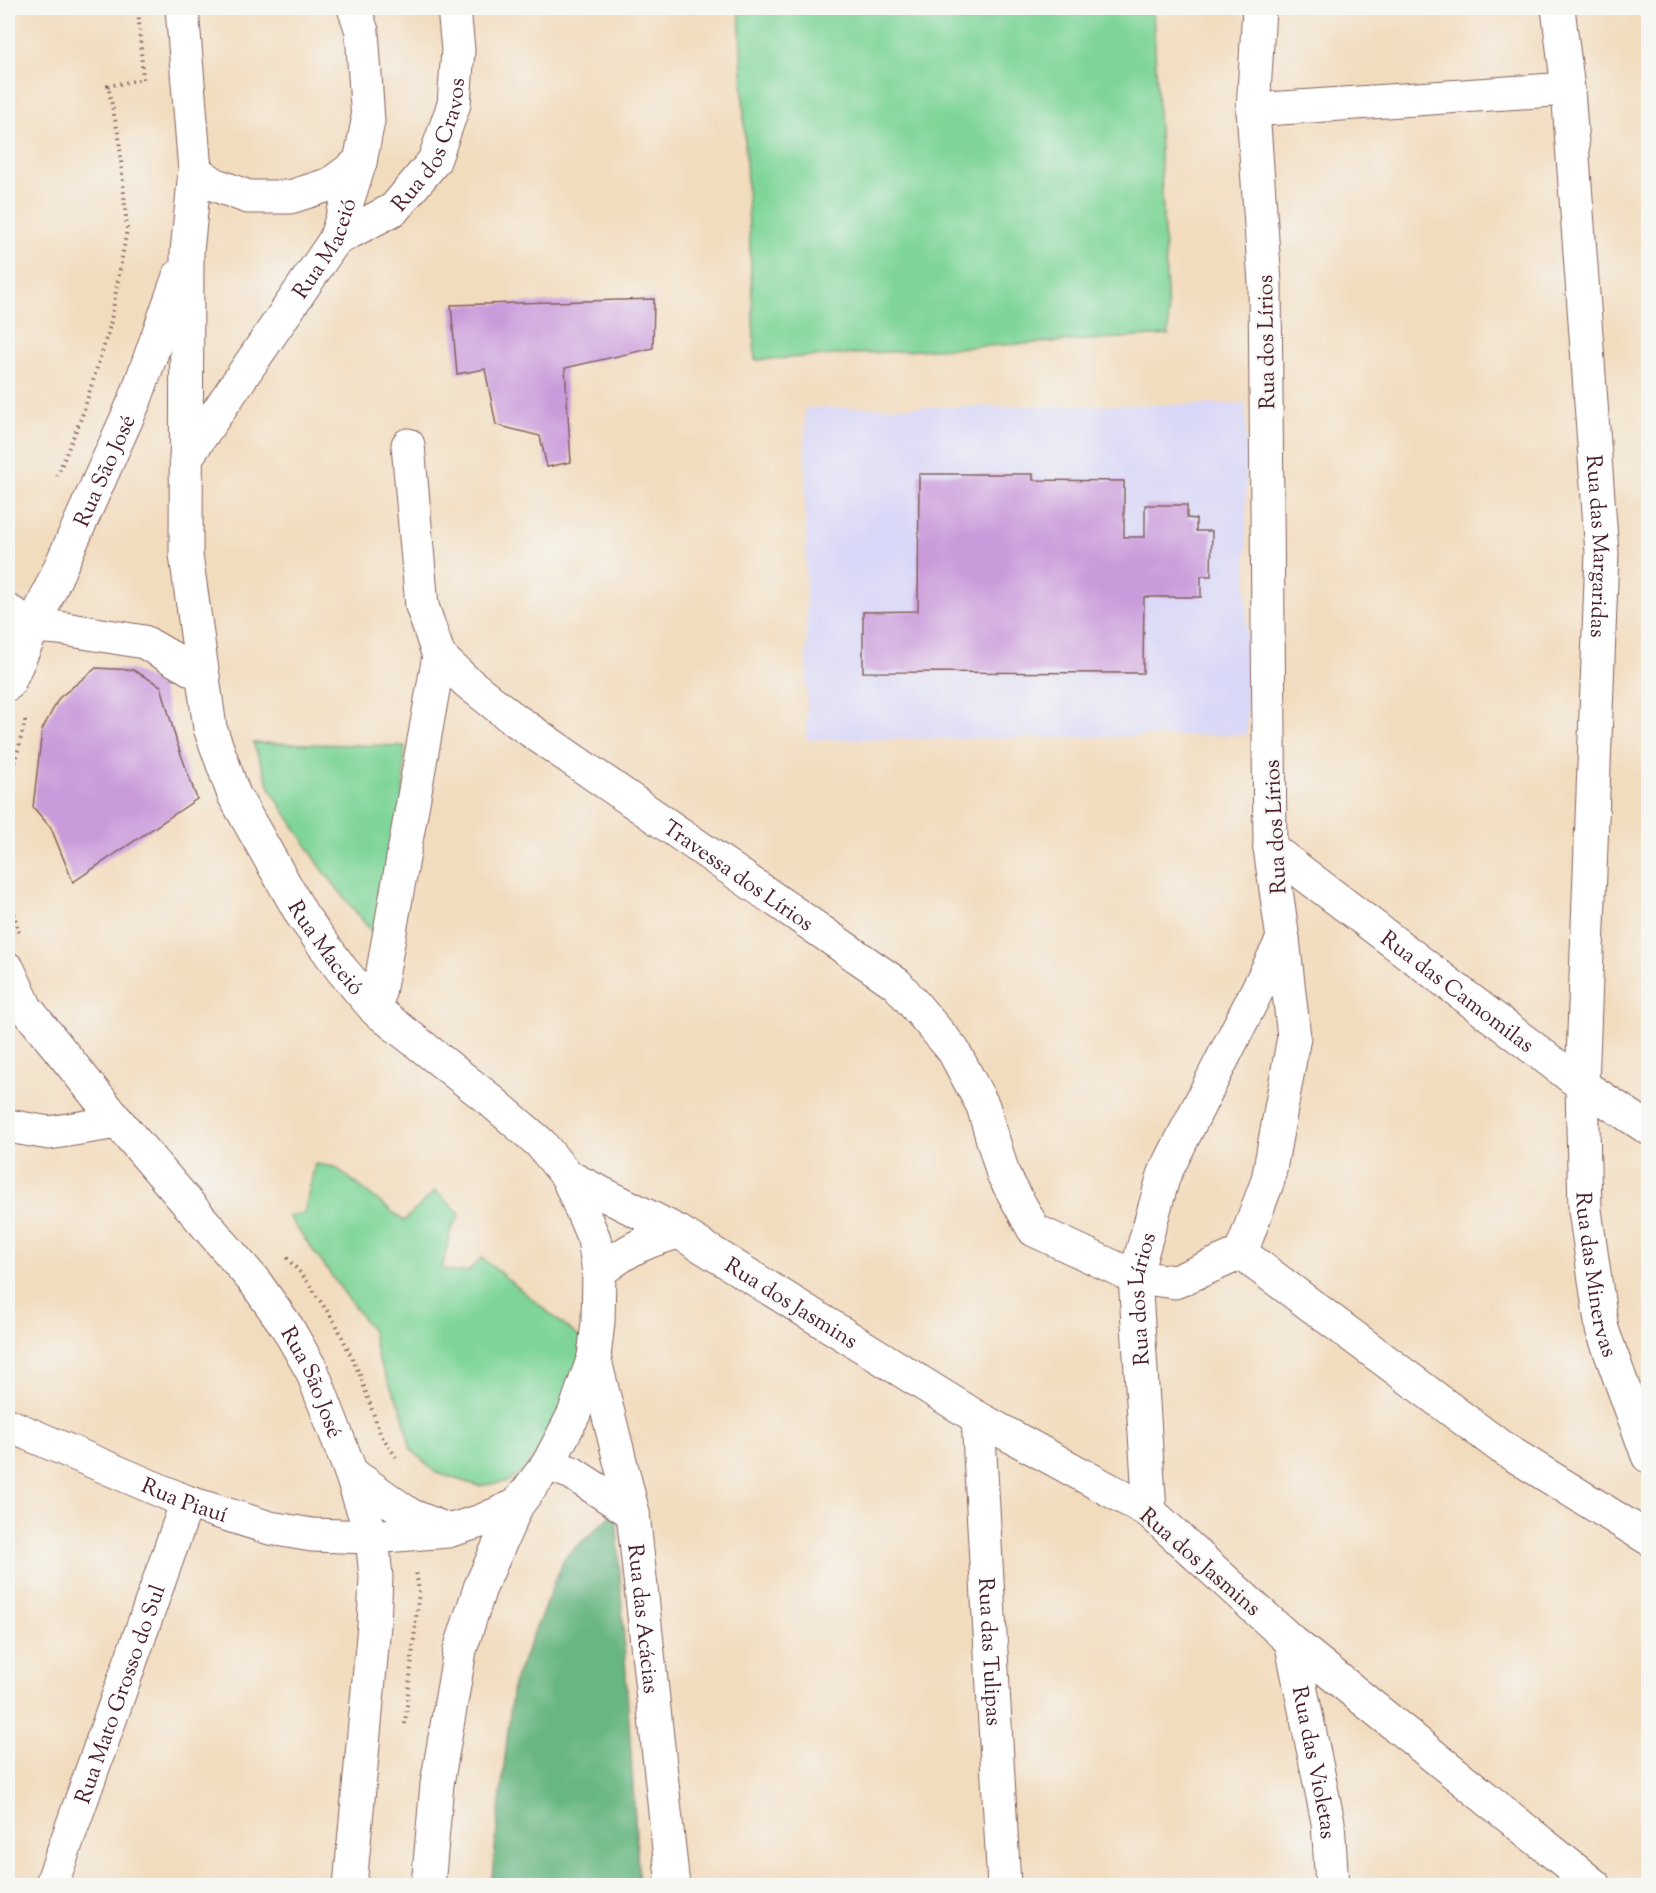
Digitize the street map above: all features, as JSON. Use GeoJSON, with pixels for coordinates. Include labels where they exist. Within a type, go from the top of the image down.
{"type":"FeatureCollection","features":[{"type":"Feature","properties":{"kind":"street"},"geometry":{"type":"LineString","coordinates":[[182,8],[195,171],[188,252]]}},
{"type":"Feature","properties":{"kind":"street","name":"Rua Maceió"},"geometry":{"type":"LineString","coordinates":[[186,458],[334,240],[360,162],[368,121],[362,31],[354,8]]}},
{"type":"Feature","properties":{"kind":"street","name":"Rua dos Cravos"},"geometry":{"type":"LineString","coordinates":[[334,240],[394,209],[434,162],[454,104],[458,50],[454,8]]}},
{"type":"Feature","properties":{"kind":"street","name":"Rua dos Lírios"},"geometry":{"type":"LineString","coordinates":[[1150,1512],[1135,1277],[1164,1175],[1282,939],[1270,848],[1264,283],[1253,110],[1259,8]]}},
{"type":"Feature","properties":{"kind":"street","name":"Rua das Margaridas"},"geometry":{"type":"LineString","coordinates":[[1558,8],[1568,89],[1602,553],[1582,1085]]}},
{"type":"Feature","properties":{"kind":"street"},"geometry":{"type":"LineString","coordinates":[[1253,110],[1568,89]]}},
{"type":"Feature","properties":{"kind":"street"},"geometry":{"type":"LineString","coordinates":[[195,171],[216,185],[248,197],[290,197],[331,184],[360,162]]}},
{"type":"Feature","properties":{"kind":"street","name":"Rua Maceió"},"geometry":{"type":"LineString","coordinates":[[188,252],[186,555],[210,728],[234,795],[302,915],[342,970],[376,1010],[489,1099],[540,1143],[567,1176],[594,1239],[599,1272],[598,1322],[594,1357]]}},
{"type":"Feature","properties":{"kind":"street","name":"Rua São José"},"geometry":{"type":"LineString","coordinates":[[8,684],[21,619],[135,400],[188,252]]}},
{"type":"Feature","properties":{"kind":"street","name":"Travessa dos Lírios"},"geometry":{"type":"LineString","coordinates":[[408,445],[422,606],[439,656],[511,717],[897,984],[953,1050],[983,1106],[1003,1174],[1034,1230],[1135,1277],[1175,1282],[1241,1252]]}},
{"type":"Feature","properties":{"kind":"street"},"geometry":{"type":"LineString","coordinates":[[21,619],[59,628],[144,642],[203,676]]}},
{"type":"Feature","properties":{"kind":"street"},"geometry":{"type":"LineString","coordinates":[[376,1010],[423,734],[439,656]]}},
{"type":"Feature","properties":{"kind":"street","name":"Rua das Camomilas"},"geometry":{"type":"LineString","coordinates":[[1270,848],[1582,1085],[1648,1128]]}},
{"type":"Feature","properties":{"kind":"street"},"geometry":{"type":"LineString","coordinates":[[1282,939],[1294,1037],[1268,1180],[1241,1252],[1501,1447],[1648,1538]]}},
{"type":"Feature","properties":{"kind":"street","name":"Rua São José"},"geometry":{"type":"LineString","coordinates":[[8,969],[26,1008],[118,1122],[255,1282],[287,1327],[312,1371],[351,1473],[372,1537],[376,1577],[374,1625],[350,1886]]}},
{"type":"Feature","properties":{"kind":"street","name":"Rua das Minervas"},"geometry":{"type":"LineString","coordinates":[[1582,1085],[1585,1210],[1602,1329],[1648,1456]]}},
{"type":"Feature","properties":{"kind":"street"},"geometry":{"type":"LineString","coordinates":[[8,1126],[49,1132],[118,1122]]}},
{"type":"Feature","properties":{"kind":"street","name":"Rua dos Jasmins"},"geometry":{"type":"LineString","coordinates":[[567,1176],[679,1232],[978,1418],[1150,1512],[1291,1641],[1595,1886]]}},
{"type":"Feature","properties":{"kind":"street"},"geometry":{"type":"LineString","coordinates":[[599,1272],[623,1253],[649,1239],[679,1232]]}},
{"type":"Feature","properties":{"kind":"street"},"geometry":{"type":"LineString","coordinates":[[428,1886],[438,1784],[460,1650],[480,1588],[517,1505],[548,1464],[574,1414],[594,1357]]}},
{"type":"Feature","properties":{"kind":"street","name":"Rua das Acácias"},"geometry":{"type":"LineString","coordinates":[[594,1357],[633,1513],[673,1886]]}},
{"type":"Feature","properties":{"kind":"street","name":"Rua das Tulipas"},"geometry":{"type":"LineString","coordinates":[[978,1418],[1004,1886]]}},
{"type":"Feature","properties":{"kind":"street","name":"Rua Piauí"},"geometry":{"type":"LineString","coordinates":[[8,1425],[188,1502],[270,1528],[312,1535],[372,1537],[448,1531],[482,1521],[517,1505]]}},
{"type":"Feature","properties":{"kind":"street"},"geometry":{"type":"LineString","coordinates":[[548,1464],[572,1473],[633,1513]]}},
{"type":"Feature","properties":{"kind":"street"},"geometry":{"type":"LineString","coordinates":[[351,1473],[410,1515],[448,1531]]}},
{"type":"Feature","properties":{"kind":"street","name":"Rua Mato Grosso do Sul"},"geometry":{"type":"LineString","coordinates":[[51,1886],[188,1502]]}},
{"type":"Feature","properties":{"kind":"street","name":"Rua das Violetas"},"geometry":{"type":"LineString","coordinates":[[1291,1641],[1328,1822],[1332,1886]]}},
{"type":"Feature","properties":{"kind":"path"},"geometry":{"type":"LineString","coordinates":[[56,479],[82,416],[110,326],[127,229],[119,138],[108,86],[143,79],[138,8]]}},
{"type":"Feature","properties":{"kind":"path"},"geometry":{"type":"LineString","coordinates":[[8,792],[26,715]]}},
{"type":"Feature","properties":{"kind":"shaded area"},"geometry":{"type":"Polygon","coordinates":[[[1246,404],[1247,735],[807,740],[805,408],[1246,404]]]}},
{"type":"Feature","properties":{"kind":"green space"},"geometry":{"type":"Polygon","coordinates":[[[739,8],[1153,8],[1169,335],[755,360],[739,8]]]}},
{"type":"Feature","properties":{"kind":"green space"},"geometry":{"type":"Polygon","coordinates":[[[253,743],[405,746],[399,889],[389,954],[322,869],[272,792],[253,743]]]}},
{"type":"Feature","properties":{"kind":"green space"},"geometry":{"type":"Polygon","coordinates":[[[315,1164],[335,1167],[404,1221],[435,1191],[460,1213],[450,1233],[442,1268],[452,1272],[467,1272],[482,1258],[592,1348],[571,1401],[527,1467],[509,1481],[479,1486],[436,1473],[411,1449],[401,1408],[378,1360],[372,1331],[288,1216],[304,1214],[315,1164]]]}},
{"type":"Feature","properties":{"kind":"green space"},"geometry":{"type":"Polygon","coordinates":[[[616,1511],[639,1885],[491,1886],[513,1684],[565,1557],[616,1511]]]}},
{"type":"Feature","properties":{"kind":"building"},"geometry":{"type":"Polygon","coordinates":[[[654,299],[653,348],[565,368],[571,462],[547,467],[540,436],[496,425],[485,369],[457,374],[451,305],[654,299]]]}},
{"type":"Feature","properties":{"kind":"building"},"geometry":{"type":"Polygon","coordinates":[[[919,474],[1033,474],[1033,480],[1124,481],[1124,537],[1145,537],[1145,505],[1187,505],[1187,518],[1196,519],[1196,531],[1212,531],[1211,576],[1201,576],[1201,597],[1144,597],[1143,673],[863,672],[863,612],[918,611],[919,474]]]}},
{"type":"Feature","properties":{"kind":"building"},"geometry":{"type":"Polygon","coordinates":[[[96,668],[133,670],[161,686],[177,743],[197,799],[73,882],[51,828],[33,807],[42,730],[59,698],[96,668]]]}}]}
